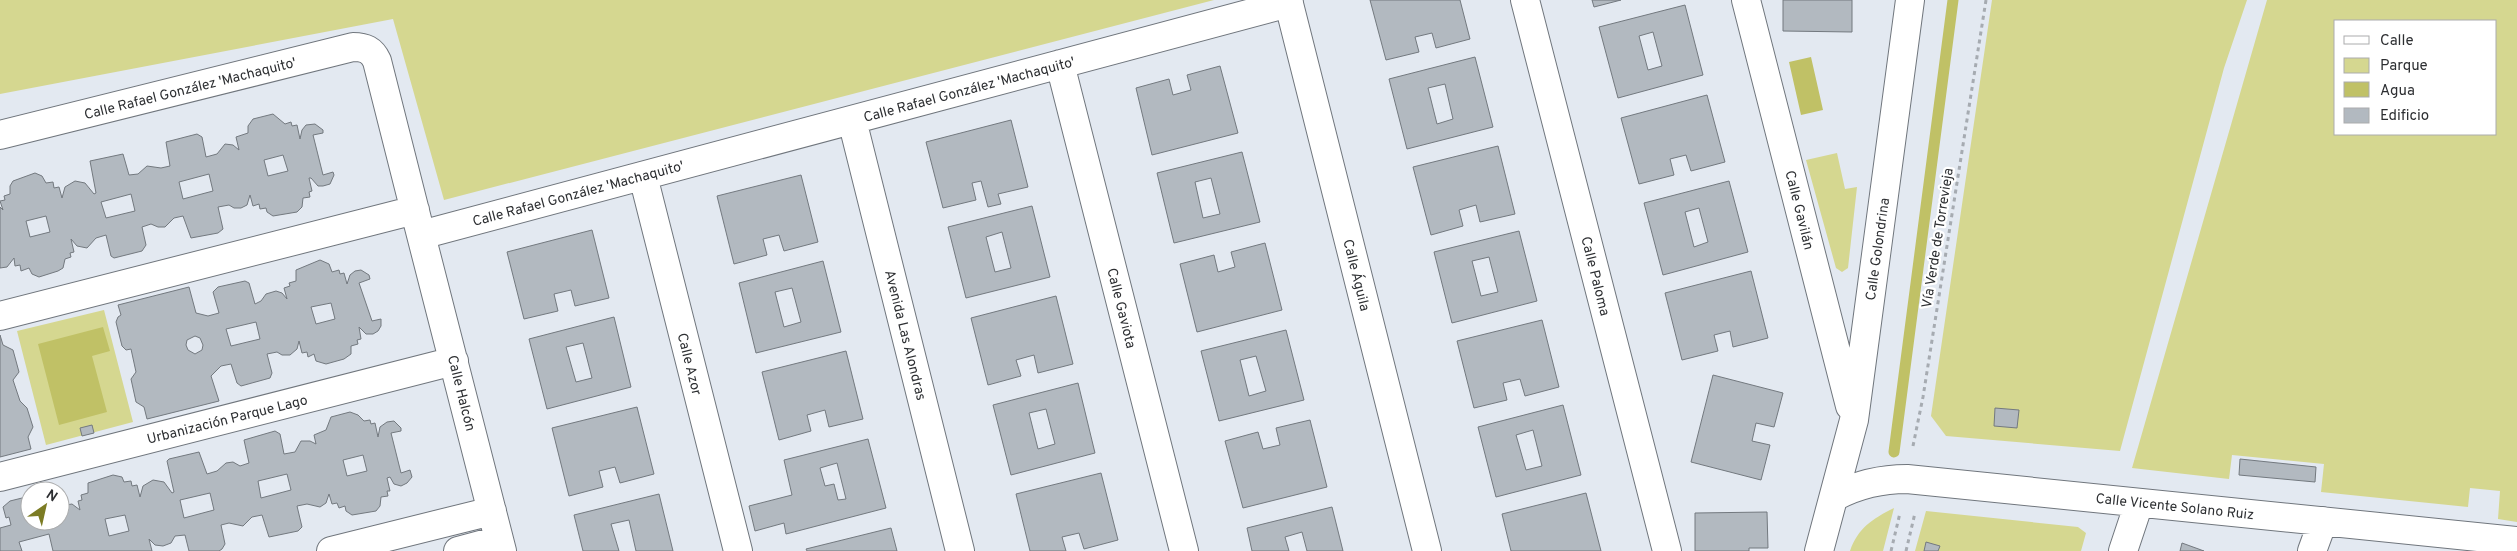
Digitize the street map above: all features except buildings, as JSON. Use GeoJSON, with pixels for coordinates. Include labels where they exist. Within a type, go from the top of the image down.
{"type":"FeatureCollection","features":[{"type":"Feature","properties":{"kind":"street","name":"Calle Paloma"},"geometry":{"type":"LineString","coordinates":[[1526,0],[1667,551]]}},
{"type":"Feature","properties":{"kind":"street","name":"Calle Gavilán"},"geometry":{"type":"LineString","coordinates":[[1746,0],[1854,420]]}},
{"type":"Feature","properties":{"kind":"street","name":"Calle Golondrina"},"geometry":{"type":"LineString","coordinates":[[1836,496],[1854,420],[1910,0]]}},
{"type":"Feature","properties":{"kind":"street","name":"Calle Rafael González 'Machaquito'"},"geometry":{"type":"LineString","coordinates":[[0,135],[353,47],[365,48],[375,56],[377,61],[418,223],[643,176],[1288,2]]}},
{"type":"Feature","properties":{"kind":"street","name":"Calle Águila"},"geometry":{"type":"LineString","coordinates":[[1288,2],[1427,551]]}},
{"type":"Feature","properties":{"kind":"street","name":"Calle Gaviota"},"geometry":{"type":"LineString","coordinates":[[1060,64],[1184,551]]}},
{"type":"Feature","properties":{"kind":"street","name":"Avenida Las Alondras"},"geometry":{"type":"LineString","coordinates":[[852,120],[960,551]]}},
{"type":"Feature","properties":{"kind":"street","name":"Calle Azor"},"geometry":{"type":"LineString","coordinates":[[643,176],[738,551]]}},
{"type":"Feature","properties":{"kind":"street"},"geometry":{"type":"LineString","coordinates":[[0,316],[418,223]]}},
{"type":"Feature","properties":{"kind":"street","name":"Calle Halcón"},"geometry":{"type":"LineString","coordinates":[[418,223],[500,546]]}},
{"type":"Feature","properties":{"kind":"street","name":"Urbanización Parque Lago"},"geometry":{"type":"LineString","coordinates":[[0,477],[454,361]]}},
{"type":"Feature","properties":{"kind":"street","name":"Calle Vicente Solano Ruiz"},"geometry":{"type":"LineString","coordinates":[[1836,496],[1869,483],[1887,479],[1907,479],[2322,521],[2461,543],[2517,541]]}},
{"type":"Feature","properties":{"kind":"street"},"geometry":{"type":"LineString","coordinates":[[1820,551],[1836,496]]}},
{"type":"Feature","properties":{"kind":"street"},"geometry":{"type":"LineString","coordinates":[[2123,551],[2139,503]]}},
{"type":"Feature","properties":{"kind":"street"},"geometry":{"type":"LineString","coordinates":[[331,551],[492,510]]}},
{"type":"Feature","properties":{"kind":"street"},"geometry":{"type":"LineString","coordinates":[[2312,551],[2322,521]]}},
{"type":"Feature","properties":{"kind":"street"},"geometry":{"type":"LineString","coordinates":[[458,551],[500,546]]}},
{"type":"Feature","properties":{"kind":"path","name":"Vía Verde de Torrevieja"},"geometry":{"type":"LineString","coordinates":[[1907,479],[1923,396],[1986,0]]}},
{"type":"Feature","properties":{"kind":"green space"},"geometry":{"type":"Polygon","coordinates":[[[0,0],[1214,0],[444,200],[393,19],[0,94],[0,0]]]}},
{"type":"Feature","properties":{"kind":"green space"},"geometry":{"type":"Polygon","coordinates":[[[1992,0],[2247,0],[2224,68],[2120,451],[1946,436],[1931,416],[1992,0]]]}},
{"type":"Feature","properties":{"kind":"green space"},"geometry":{"type":"Polygon","coordinates":[[[2267,0],[2517,0],[2517,522],[2498,519],[2500,491],[2470,488],[2468,507],[2321,492],[2324,464],[2232,455],[2229,479],[2132,468],[2267,0]]]}},
{"type":"Feature","properties":{"kind":"green space"},"geometry":{"type":"Polygon","coordinates":[[[1837,153],[1845,189],[1857,187],[1848,268],[1842,272],[1836,268],[1806,160],[1837,153]]]}},
{"type":"Feature","properties":{"kind":"green space"},"geometry":{"type":"Polygon","coordinates":[[[104,310],[133,422],[46,445],[17,331],[104,310]]]}},
{"type":"Feature","properties":{"kind":"green space"},"geometry":{"type":"Polygon","coordinates":[[[1894,508],[1883,551],[1850,551],[1857,536],[1867,525],[1894,508]]]}},
{"type":"Feature","properties":{"kind":"green space"},"geometry":{"type":"Polygon","coordinates":[[[1926,511],[2078,527],[2086,533],[2081,551],[1915,551],[1926,511]]]}},
{"type":"Feature","properties":{"kind":"water"},"geometry":{"type":"Polygon","coordinates":[[[1811,57],[1823,110],[1801,115],[1789,62],[1811,57]]]}},
{"type":"Feature","properties":{"kind":"water"},"geometry":{"type":"Polygon","coordinates":[[[103,327],[110,351],[92,356],[107,412],[59,425],[38,344],[103,327]]]}},
{"type":"Feature","properties":{"kind":"waterway"},"geometry":{"type":"LineString","coordinates":[[1894,452],[1953,0]]}}]}
